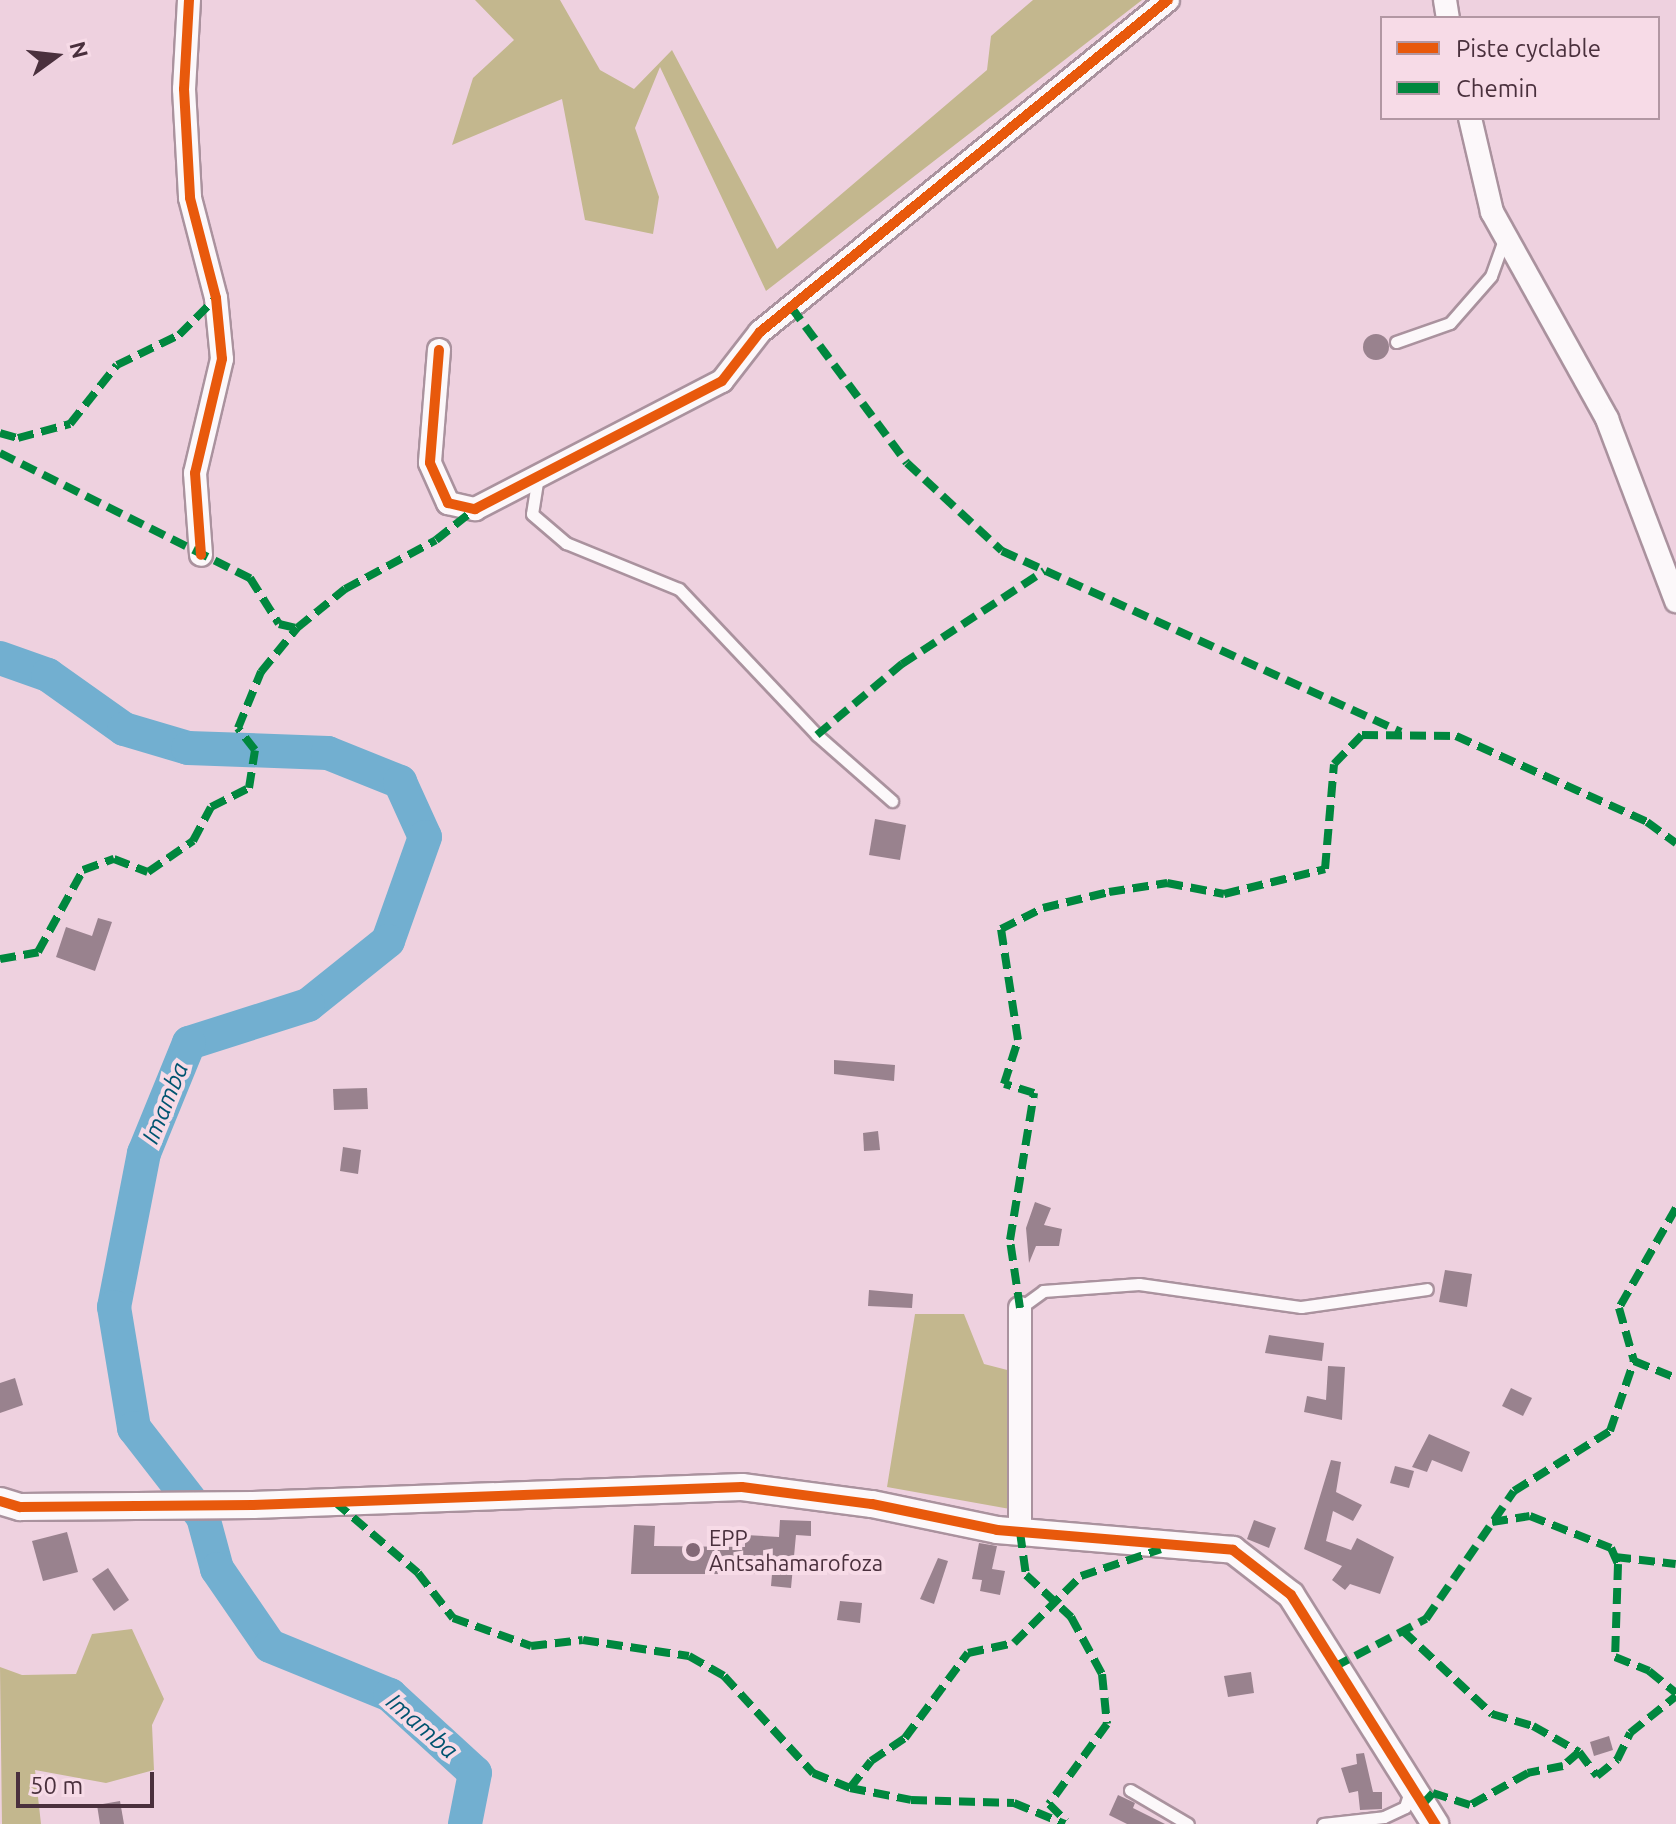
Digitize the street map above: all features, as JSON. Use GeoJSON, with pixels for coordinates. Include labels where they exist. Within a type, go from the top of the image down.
{"type":"FeatureCollection","features":[{"type":"Feature","properties":{"kind":"street"},"geometry":{"type":"LineString","coordinates":[[189,0],[184,89],[190,198],[216,298],[222,359],[195,473],[201,555]]}},
{"type":"Feature","properties":{"kind":"street"},"geometry":{"type":"LineString","coordinates":[[439,350],[430,463],[448,503],[475,509],[722,381],[760,332],[1168,0]]}},
{"type":"Feature","properties":{"kind":"street"},"geometry":{"type":"LineString","coordinates":[[1470,120],[1492,212],[1607,419],[1676,601]]}},
{"type":"Feature","properties":{"kind":"street"},"geometry":{"type":"LineString","coordinates":[[1020,1308],[1020,1532]]}},
{"type":"Feature","properties":{"kind":"street"},"geometry":{"type":"LineString","coordinates":[[0,1501],[20,1507],[253,1505],[742,1487],[1020,1532],[1233,1550],[1291,1595],[1410,1792],[1435,1824]]}},
{"type":"Feature","properties":{"kind":"lane"},"geometry":{"type":"LineString","coordinates":[[1396,342],[1450,323],[1491,276],[1506,237]]}},
{"type":"Feature","properties":{"kind":"lane"},"geometry":{"type":"LineString","coordinates":[[538,476],[532,514],[566,543],[679,589],[817,735],[892,801]]}},
{"type":"Feature","properties":{"kind":"lane"},"geometry":{"type":"LineString","coordinates":[[1020,1308],[1043,1291],[1139,1284],[1301,1307],[1427,1289]]}},
{"type":"Feature","properties":{"kind":"lane"},"geometry":{"type":"LineString","coordinates":[[1130,1790],[1188,1824]]}},
{"type":"Feature","properties":{"kind":"lane"},"geometry":{"type":"LineString","coordinates":[[1323,1824],[1384,1817],[1405,1807],[1410,1792]]}},
{"type":"Feature","properties":{"kind":"shaded area"},"geometry":{"type":"Polygon","coordinates":[[[475,0],[560,0],[600,70],[634,89],[672,50],[777,249],[987,70],[991,36],[1033,0],[1142,0],[766,291],[660,67],[635,128],[659,197],[653,234],[585,220],[562,99],[452,145],[473,78],[514,40],[475,0]]]}},
{"type":"Feature","properties":{"kind":"shaded area"},"geometry":{"type":"Polygon","coordinates":[[[915,1314],[964,1314],[984,1364],[1015,1372],[1010,1509],[887,1487],[915,1314]]]}},
{"type":"Feature","properties":{"kind":"shaded area"},"geometry":{"type":"Polygon","coordinates":[[[132,1629],[164,1699],[152,1725],[154,1770],[106,1783],[35,1770],[41,1824],[2,1824],[0,1667],[22,1675],[76,1674],[92,1634],[132,1629]]]}},
{"type":"Feature","properties":{"kind":"building"},"geometry":{"type":"Polygon","coordinates":[[[1376,334],[1385,338],[1389,347],[1385,356],[1376,360],[1367,356],[1363,347],[1367,338],[1376,334]]]}},
{"type":"Feature","properties":{"kind":"building"},"geometry":{"type":"Polygon","coordinates":[[[875,819],[906,825],[900,860],[869,855],[875,819]]]}},
{"type":"Feature","properties":{"kind":"building"},"geometry":{"type":"Polygon","coordinates":[[[98,918],[112,922],[95,971],[56,957],[66,927],[92,936],[98,918]]]}},
{"type":"Feature","properties":{"kind":"building"},"geometry":{"type":"Polygon","coordinates":[[[834,1060],[895,1065],[894,1081],[834,1074],[834,1060]]]}},
{"type":"Feature","properties":{"kind":"building"},"geometry":{"type":"Polygon","coordinates":[[[367,1088],[368,1109],[334,1110],[333,1089],[367,1088]]]}},
{"type":"Feature","properties":{"kind":"building"},"geometry":{"type":"Polygon","coordinates":[[[878,1131],[880,1150],[864,1151],[863,1133],[878,1131]]]}},
{"type":"Feature","properties":{"kind":"building"},"geometry":{"type":"Polygon","coordinates":[[[343,1147],[361,1150],[358,1174],[340,1171],[343,1147]]]}},
{"type":"Feature","properties":{"kind":"building"},"geometry":{"type":"Polygon","coordinates":[[[1035,1202],[1051,1208],[1044,1225],[1062,1229],[1059,1246],[1036,1246],[1029,1263],[1026,1228],[1035,1202]]]}},
{"type":"Feature","properties":{"kind":"building"},"geometry":{"type":"Polygon","coordinates":[[[1445,1270],[1472,1274],[1467,1307],[1439,1302],[1445,1270]]]}},
{"type":"Feature","properties":{"kind":"building"},"geometry":{"type":"Polygon","coordinates":[[[869,1290],[913,1294],[912,1308],[868,1306],[869,1290]]]}},
{"type":"Feature","properties":{"kind":"building"},"geometry":{"type":"Polygon","coordinates":[[[1269,1335],[1324,1343],[1322,1361],[1265,1353],[1269,1335]]]}},
{"type":"Feature","properties":{"kind":"building"},"geometry":{"type":"Polygon","coordinates":[[[1328,1366],[1345,1367],[1342,1420],[1304,1412],[1307,1396],[1326,1400],[1328,1366]]]}},
{"type":"Feature","properties":{"kind":"building"},"geometry":{"type":"Polygon","coordinates":[[[15,1378],[23,1405],[0,1413],[0,1383],[15,1378]]]}},
{"type":"Feature","properties":{"kind":"building"},"geometry":{"type":"Polygon","coordinates":[[[1511,1388],[1532,1398],[1523,1416],[1502,1406],[1511,1388]]]}},
{"type":"Feature","properties":{"kind":"building"},"geometry":{"type":"Polygon","coordinates":[[[1429,1434],[1470,1452],[1462,1472],[1432,1460],[1427,1472],[1412,1467],[1429,1434]]]}},
{"type":"Feature","properties":{"kind":"building"},"geometry":{"type":"Polygon","coordinates":[[[1331,1460],[1341,1462],[1336,1492],[1362,1505],[1353,1521],[1333,1511],[1326,1541],[1351,1550],[1357,1538],[1394,1557],[1380,1594],[1350,1584],[1345,1590],[1332,1580],[1342,1566],[1304,1549],[1331,1460]]]}},
{"type":"Feature","properties":{"kind":"building"},"geometry":{"type":"Polygon","coordinates":[[[1395,1466],[1414,1471],[1409,1488],[1390,1483],[1395,1466]]]}},
{"type":"Feature","properties":{"kind":"building"},"geometry":{"type":"Polygon","coordinates":[[[780,1520],[811,1521],[811,1536],[796,1535],[791,1588],[771,1586],[772,1574],[631,1574],[634,1525],[655,1526],[654,1546],[745,1547],[745,1535],[779,1537],[780,1520]]]}},
{"type":"Feature","properties":{"kind":"building"},"geometry":{"type":"Polygon","coordinates":[[[1254,1520],[1276,1528],[1269,1548],[1247,1539],[1254,1520]]]}},
{"type":"Feature","properties":{"kind":"building"},"geometry":{"type":"Polygon","coordinates":[[[67,1532],[78,1572],[43,1581],[32,1541],[67,1532]]]}},
{"type":"Feature","properties":{"kind":"building"},"geometry":{"type":"Polygon","coordinates":[[[979,1543],[997,1546],[992,1569],[1005,1571],[1000,1595],[980,1591],[982,1580],[972,1579],[979,1543]]]}},
{"type":"Feature","properties":{"kind":"building"},"geometry":{"type":"Polygon","coordinates":[[[938,1558],[948,1561],[934,1604],[920,1599],[938,1558]]]}},
{"type":"Feature","properties":{"kind":"building"},"geometry":{"type":"Polygon","coordinates":[[[108,1568],[129,1600],[114,1611],[92,1579],[108,1568]]]}},
{"type":"Feature","properties":{"kind":"building"},"geometry":{"type":"Polygon","coordinates":[[[840,1601],[862,1603],[860,1623],[837,1620],[840,1601]]]}},
{"type":"Feature","properties":{"kind":"building"},"geometry":{"type":"Polygon","coordinates":[[[1251,1672],[1254,1693],[1228,1697],[1224,1676],[1251,1672]]]}},
{"type":"Feature","properties":{"kind":"building"},"geometry":{"type":"Polygon","coordinates":[[[1609,1736],[1613,1750],[1594,1756],[1590,1742],[1609,1736]]]}},
{"type":"Feature","properties":{"kind":"building"},"geometry":{"type":"Polygon","coordinates":[[[1364,1753],[1373,1792],[1382,1792],[1382,1809],[1360,1810],[1358,1791],[1349,1793],[1341,1768],[1357,1764],[1356,1754],[1364,1753]]]}},
{"type":"Feature","properties":{"kind":"building"},"geometry":{"type":"Polygon","coordinates":[[[1118,1795],[1135,1803],[1133,1808],[1165,1824],[1127,1824],[1109,1815],[1118,1795]]]}},
{"type":"Feature","properties":{"kind":"building"},"geometry":{"type":"Polygon","coordinates":[[[120,1801],[124,1824],[100,1824],[97,1805],[120,1801]]]}},
{"type":"Feature","properties":{"kind":"waterway","name":"Imamba"},"geometry":{"type":"LineString","coordinates":[[0,658],[48,675],[124,729],[188,748],[328,753],[400,782],[425,837],[388,941],[308,1005],[189,1043],[144,1153],[114,1307],[134,1428],[203,1517],[217,1569],[270,1646],[390,1695],[475,1773],[465,1824]]}},
{"type":"Feature","properties":{"kind":"marked path"},"geometry":{"type":"LineString","coordinates":[[0,433],[18,438],[70,424],[117,365],[179,335],[216,298]]}},
{"type":"Feature","properties":{"kind":"marked path"},"geometry":{"type":"LineString","coordinates":[[791,307],[907,463],[1002,551],[1401,732]]}},
{"type":"Feature","properties":{"kind":"marked path"},"geometry":{"type":"LineString","coordinates":[[0,453],[250,578],[279,624],[297,628]]}},
{"type":"Feature","properties":{"kind":"marked path"},"geometry":{"type":"LineString","coordinates":[[0,959],[38,952],[83,870],[114,859],[148,872],[193,841],[211,807],[249,788],[255,750],[238,728],[261,672],[297,628],[345,589],[436,540],[475,509]]}},
{"type":"Feature","properties":{"kind":"marked path"},"geometry":{"type":"LineString","coordinates":[[817,735],[902,664],[1044,571]]}},
{"type":"Feature","properties":{"kind":"marked path"},"geometry":{"type":"LineString","coordinates":[[1020,1308],[1010,1240],[1034,1093],[1004,1084],[1018,1040],[1001,929],[1043,908],[1109,892],[1167,883],[1224,894],[1325,869],[1334,764],[1362,735],[1456,736],[1647,822],[1676,843]]}},
{"type":"Feature","properties":{"kind":"marked path"},"geometry":{"type":"LineString","coordinates":[[1676,1208],[1619,1308],[1634,1361],[1676,1378]]}},
{"type":"Feature","properties":{"kind":"marked path"},"geometry":{"type":"LineString","coordinates":[[1334,1667],[1426,1619],[1514,1491],[1610,1431],[1634,1361]]}},
{"type":"Feature","properties":{"kind":"marked path"},"geometry":{"type":"LineString","coordinates":[[335,1502],[418,1573],[453,1618],[531,1646],[583,1640],[689,1656],[724,1676],[813,1773],[850,1788],[911,1800],[1014,1803],[1065,1824]]}},
{"type":"Feature","properties":{"kind":"marked path"},"geometry":{"type":"LineString","coordinates":[[1492,1522],[1530,1516],[1611,1548],[1618,1564],[1615,1657],[1649,1671],[1676,1693]]}},
{"type":"Feature","properties":{"kind":"marked path"},"geometry":{"type":"LineString","coordinates":[[1020,1532],[1026,1575],[1071,1617],[1102,1674],[1107,1724],[1049,1804],[1066,1821]]}},
{"type":"Feature","properties":{"kind":"marked path"},"geometry":{"type":"LineString","coordinates":[[850,1788],[871,1761],[905,1738],[968,1653],[1014,1643],[1081,1576],[1161,1549]]}},
{"type":"Feature","properties":{"kind":"marked path"},"geometry":{"type":"LineString","coordinates":[[1615,1557],[1676,1564]]}},
{"type":"Feature","properties":{"kind":"marked path"},"geometry":{"type":"LineString","coordinates":[[1403,1631],[1492,1714],[1533,1726],[1579,1752],[1563,1766],[1528,1773],[1470,1805],[1433,1793],[1421,1806]]}},
{"type":"Feature","properties":{"kind":"marked path"},"geometry":{"type":"LineString","coordinates":[[1579,1752],[1597,1776],[1617,1760],[1630,1733],[1676,1696]]}},
{"type":"Feature","properties":{"kind":"cycle path"},"geometry":{"type":"LineString","coordinates":[[189,0],[184,89],[190,198],[216,298],[222,359],[195,473],[201,555]]}},
{"type":"Feature","properties":{"kind":"cycle path"},"geometry":{"type":"LineString","coordinates":[[439,350],[430,463],[448,503],[475,509],[722,381],[760,332],[1168,0]]}},
{"type":"Feature","properties":{"kind":"cycle path"},"geometry":{"type":"LineString","coordinates":[[0,1501],[20,1507],[253,1505],[742,1487],[872,1504],[997,1530],[1233,1550],[1291,1595],[1435,1824]]}},
{"type":"Feature","properties":{"kind":"place","name":"EPP Antsahamarofoza"},"geometry":{"type":"Point","coordinates":[693,1550]}}]}
